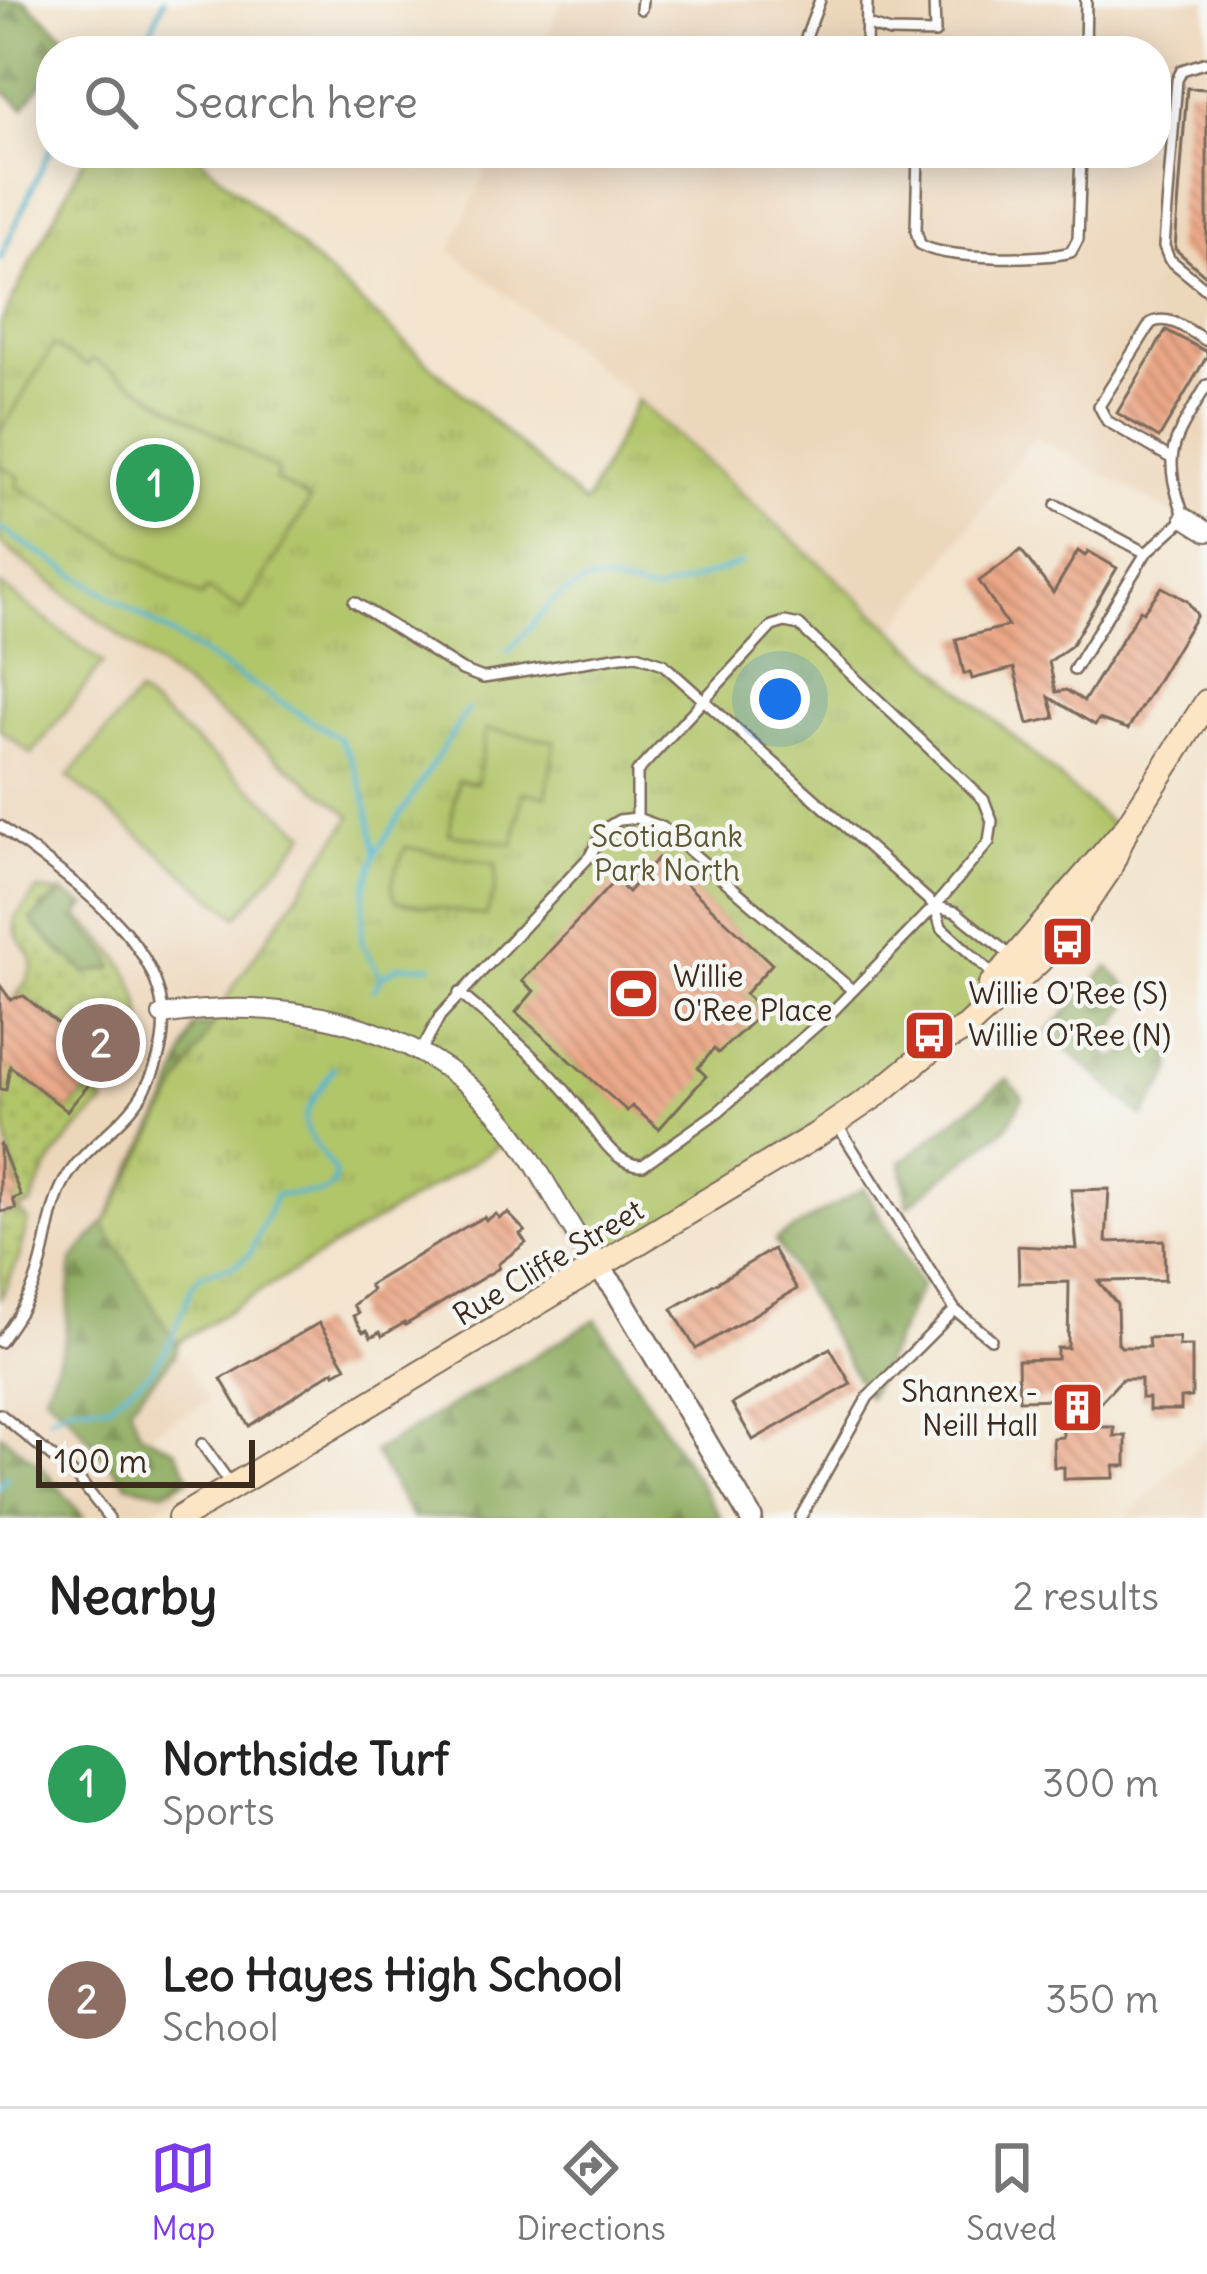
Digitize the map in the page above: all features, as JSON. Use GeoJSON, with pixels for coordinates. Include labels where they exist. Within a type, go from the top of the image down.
{"type":"FeatureCollection","features":[{"type":"Feature","properties":{"kind":"main road","name":"Rue Cliffe Street"},"geometry":{"type":"LineString","coordinates":[[180,1518],[836,1122],[966,1028],[1037,933],[1127,827],[1207,701]]}},
{"type":"Feature","properties":{"kind":"main road","name":"Rue Cliffe Street"},"geometry":{"type":"LineString","coordinates":[[1010,969],[1086,903],[1108,871],[1127,827]]}},
{"type":"Feature","properties":{"kind":"street"},"geometry":{"type":"LineString","coordinates":[[1185,518],[1207,532]]}},
{"type":"Feature","properties":{"kind":"street"},"geometry":{"type":"LineString","coordinates":[[162,1015],[230,1006],[301,1011],[371,1031],[421,1052],[499,1116],[615,1288],[751,1518]]}},
{"type":"Feature","properties":{"kind":"lane"},"geometry":{"type":"LineString","coordinates":[[807,36],[820,0]]}},
{"type":"Feature","properties":{"kind":"lane"},"geometry":{"type":"LineString","coordinates":[[867,0],[867,36]]}},
{"type":"Feature","properties":{"kind":"lane"},"geometry":{"type":"LineString","coordinates":[[868,25],[890,32],[935,33],[934,0]]}},
{"type":"Feature","properties":{"kind":"lane"},"geometry":{"type":"LineString","coordinates":[[1085,36],[1086,0]]}},
{"type":"Feature","properties":{"kind":"lane"},"geometry":{"type":"LineString","coordinates":[[1171,157],[1177,80],[1182,70],[1207,62]]}},
{"type":"Feature","properties":{"kind":"lane"},"geometry":{"type":"LineString","coordinates":[[918,168],[920,244],[940,252],[1043,256],[1071,252],[1078,238],[1081,168]]}},
{"type":"Feature","properties":{"kind":"lane"},"geometry":{"type":"LineString","coordinates":[[1170,168],[1164,246],[1169,259],[1207,290]]}},
{"type":"Feature","properties":{"kind":"lane"},"geometry":{"type":"LineString","coordinates":[[1169,457],[1107,421],[1100,406],[1150,323],[1165,318],[1207,341]]}},
{"type":"Feature","properties":{"kind":"lane"},"geometry":{"type":"LineString","coordinates":[[1074,670],[1145,553],[1185,518],[1170,480],[1169,457],[1207,385]]}},
{"type":"Feature","properties":{"kind":"lane"},"geometry":{"type":"LineString","coordinates":[[1056,505],[1145,553]]}},
{"type":"Feature","properties":{"kind":"lane"},"geometry":{"type":"LineString","coordinates":[[354,602],[472,676],[503,678],[637,656],[663,664],[935,906],[956,912],[1010,969]]}},
{"type":"Feature","properties":{"kind":"lane"},"geometry":{"type":"LineString","coordinates":[[459,993],[561,1084],[616,1155],[632,1166],[653,1161],[832,1012],[935,906],[988,842],[989,811],[984,800],[815,639],[785,622],[772,626],[637,772],[637,818]]}},
{"type":"Feature","properties":{"kind":"lane"},"geometry":{"type":"LineString","coordinates":[[421,1052],[459,993],[590,856],[604,829],[619,820],[637,818],[662,826],[851,989]]}},
{"type":"Feature","properties":{"kind":"lane"},"geometry":{"type":"LineString","coordinates":[[0,826],[118,921],[152,969],[162,1015],[155,1067],[125,1117],[79,1159],[63,1185],[36,1278],[0,1342]]}},
{"type":"Feature","properties":{"kind":"lane"},"geometry":{"type":"LineString","coordinates":[[935,906],[941,927],[1010,969]]}},
{"type":"Feature","properties":{"kind":"lane"},"geometry":{"type":"LineString","coordinates":[[836,1122],[955,1310],[991,1339]]}},
{"type":"Feature","properties":{"kind":"lane"},"geometry":{"type":"LineString","coordinates":[[800,1518],[868,1397],[955,1310]]}},
{"type":"Feature","properties":{"kind":"lane"},"geometry":{"type":"LineString","coordinates":[[0,1414],[78,1478],[109,1518]]}},
{"type":"Feature","properties":{"kind":"lane"},"geometry":{"type":"LineString","coordinates":[[202,1444],[232,1486]]}},
{"type":"Feature","properties":{"kind":"shaded area"},"geometry":{"type":"Polygon","coordinates":[[[563,0],[1207,0],[1207,532],[1034,436],[894,631],[637,400],[451,250],[487,168],[1171,168],[1171,36],[547,36],[563,0]]]}},
{"type":"Feature","properties":{"kind":"shaded area"},"geometry":{"type":"Polygon","coordinates":[[[0,543],[352,816],[233,987],[104,1224],[208,1401],[149,1434],[181,1494],[139,1518],[0,1518],[0,543]]]}},
{"type":"Feature","properties":{"kind":"shaded area"},"geometry":{"type":"Polygon","coordinates":[[[1207,1437],[1207,1518],[1126,1518],[1207,1437]]]}},
{"type":"Feature","properties":{"kind":"green space"},"geometry":{"type":"Polygon","coordinates":[[[0,0],[24,0],[65,36],[36,36],[36,92],[24,108],[0,87],[0,0]]]}},
{"type":"Feature","properties":{"kind":"green space","name":"ScotiaBank Park North"},"geometry":{"type":"Polygon","coordinates":[[[79,168],[212,168],[585,504],[637,400],[1112,825],[1127,827],[938,1044],[598,1267],[514,1137],[176,1343],[104,1225],[233,987],[352,816],[0,543],[0,324],[79,168]]]}},
{"type":"Feature","properties":{"kind":"green space"},"geometry":{"type":"Polygon","coordinates":[[[53,346],[87,366],[92,359],[279,472],[275,479],[310,500],[243,611],[207,589],[201,597],[16,485],[20,477],[0,465],[0,433],[53,346]]]}},
{"type":"Feature","properties":{"kind":"green space"},"geometry":{"type":"Polygon","coordinates":[[[0,585],[103,663],[32,754],[0,730],[0,585]]]}},
{"type":"Feature","properties":{"kind":"green space"},"geometry":{"type":"Polygon","coordinates":[[[138,694],[306,834],[237,917],[68,777],[138,694]]]}},
{"type":"Feature","properties":{"kind":"green space"},"geometry":{"type":"Polygon","coordinates":[[[486,729],[555,741],[546,796],[522,792],[514,844],[449,834],[458,781],[477,783],[486,729]]]}},
{"type":"Feature","properties":{"kind":"green space"},"geometry":{"type":"Polygon","coordinates":[[[406,847],[496,864],[495,890],[486,916],[397,901],[393,881],[406,847]]]}},
{"type":"Feature","properties":{"kind":"green space"},"geometry":{"type":"Polygon","coordinates":[[[37,890],[63,893],[41,908],[34,925],[65,957],[113,968],[107,953],[77,916],[116,954],[130,975],[142,1021],[140,1045],[115,1095],[94,1083],[105,1069],[91,1057],[90,1048],[24,996],[15,997],[27,980],[32,959],[19,940],[15,919],[37,890]]]}},
{"type":"Feature","properties":{"kind":"green space"},"geometry":{"type":"Polygon","coordinates":[[[63,893],[86,906],[77,916],[107,953],[113,968],[86,973],[34,925],[32,919],[63,893]]]}},
{"type":"Feature","properties":{"kind":"green space"},"geometry":{"type":"Polygon","coordinates":[[[1108,967],[1136,995],[1100,1047],[1113,1059],[1169,1032],[1172,1071],[1143,1117],[1048,1032],[1108,967]]]}},
{"type":"Feature","properties":{"kind":"green space"},"geometry":{"type":"Polygon","coordinates":[[[236,1023],[175,1355],[130,1406],[140,1433],[176,1450],[190,1478],[164,1492],[128,1485],[45,1394],[65,1340],[72,1261],[105,1222],[169,1099],[194,1026],[236,1023]]]}},
{"type":"Feature","properties":{"kind":"green space"},"geometry":{"type":"Polygon","coordinates":[[[2,1059],[67,1111],[90,1089],[104,1105],[60,1150],[31,1205],[16,1209],[13,1199],[21,1195],[6,1127],[2,1059]]]}},
{"type":"Feature","properties":{"kind":"green space"},"geometry":{"type":"Polygon","coordinates":[[[1007,1079],[1023,1098],[1007,1127],[908,1206],[901,1162],[1007,1079]]]}},
{"type":"Feature","properties":{"kind":"green space"},"geometry":{"type":"Polygon","coordinates":[[[864,1188],[921,1286],[868,1397],[775,1240],[864,1188]]]}},
{"type":"Feature","properties":{"kind":"green space"},"geometry":{"type":"Polygon","coordinates":[[[19,1211],[28,1220],[19,1258],[0,1300],[0,1216],[19,1211]]]}},
{"type":"Feature","properties":{"kind":"green space"},"geometry":{"type":"Polygon","coordinates":[[[596,1319],[721,1518],[412,1518],[374,1452],[596,1319]]]}},
{"type":"Feature","properties":{"kind":"green space"},"geometry":{"type":"Polygon","coordinates":[[[0,1434],[42,1467],[84,1518],[0,1518],[0,1434]]]}},
{"type":"Feature","properties":{"kind":"building"},"geometry":{"type":"Polygon","coordinates":[[[1187,88],[1207,89],[1207,277],[1175,249],[1187,88]]]}},
{"type":"Feature","properties":{"kind":"building"},"geometry":{"type":"Polygon","coordinates":[[[1166,330],[1207,356],[1159,438],[1117,413],[1166,330]]]}},
{"type":"Feature","properties":{"kind":"building"},"geometry":{"type":"Polygon","coordinates":[[[1021,550],[1053,593],[1078,551],[1085,556],[1088,551],[1117,568],[1071,646],[1049,662],[1056,692],[1066,690],[1084,701],[1140,610],[1162,587],[1187,601],[1197,615],[1128,729],[1099,719],[1095,725],[1049,697],[1055,718],[1028,724],[1014,668],[972,679],[970,672],[964,674],[956,639],[1008,626],[979,581],[1021,550]]]}},
{"type":"Feature","properties":{"kind":"building","name":"Willie O'Ree Place"},"geometry":{"type":"Polygon","coordinates":[[[658,858],[772,964],[745,994],[763,1012],[718,1053],[714,1049],[698,1068],[706,1076],[659,1129],[632,1106],[627,1111],[516,1012],[534,991],[522,981],[615,880],[628,892],[658,858]]]}},
{"type":"Feature","properties":{"kind":"building"},"geometry":{"type":"Polygon","coordinates":[[[0,985],[10,999],[24,996],[92,1051],[90,1062],[101,1070],[67,1111],[10,1066],[6,1090],[0,1089],[0,985]]]}},
{"type":"Feature","properties":{"kind":"building"},"geometry":{"type":"Polygon","coordinates":[[[0,1143],[21,1196],[13,1199],[16,1209],[0,1212],[0,1143]]]}},
{"type":"Feature","properties":{"kind":"building"},"geometry":{"type":"Polygon","coordinates":[[[1109,1189],[1106,1242],[1164,1240],[1165,1280],[1098,1281],[1117,1304],[1118,1343],[1149,1347],[1148,1338],[1179,1337],[1179,1346],[1192,1346],[1192,1397],[1181,1398],[1181,1410],[1149,1410],[1149,1398],[1141,1398],[1141,1379],[1122,1379],[1095,1408],[1096,1427],[1114,1427],[1114,1436],[1126,1436],[1126,1466],[1114,1466],[1114,1478],[1064,1479],[1064,1467],[1054,1467],[1053,1438],[1063,1437],[1063,1409],[1059,1409],[1059,1399],[1019,1400],[1018,1360],[1057,1359],[1057,1348],[1068,1348],[1069,1282],[1019,1283],[1018,1246],[1077,1249],[1071,1190],[1109,1189]]]}},
{"type":"Feature","properties":{"kind":"building"},"geometry":{"type":"Polygon","coordinates":[[[508,1213],[525,1231],[520,1234],[526,1243],[498,1264],[499,1268],[382,1336],[363,1332],[353,1316],[358,1313],[353,1305],[372,1290],[369,1285],[484,1217],[508,1213]]]}},
{"type":"Feature","properties":{"kind":"building"},"geometry":{"type":"Polygon","coordinates":[[[773,1249],[797,1289],[696,1349],[672,1309],[773,1249]]]}},
{"type":"Feature","properties":{"kind":"building"},"geometry":{"type":"Polygon","coordinates":[[[319,1323],[346,1367],[334,1370],[249,1426],[221,1379],[319,1323]]]}},
{"type":"Feature","properties":{"kind":"building"},"geometry":{"type":"Polygon","coordinates":[[[830,1348],[851,1384],[753,1440],[732,1404],[830,1348]]]}},
{"type":"Feature","properties":{"kind":"waterway"},"geometry":{"type":"LineString","coordinates":[[140,36],[150,32],[164,0]]}},
{"type":"Feature","properties":{"kind":"waterway"},"geometry":{"type":"LineString","coordinates":[[0,259],[41,168]]}},
{"type":"Feature","properties":{"kind":"waterway"},"geometry":{"type":"LineString","coordinates":[[0,528],[339,738],[359,779],[376,853]]}},
{"type":"Feature","properties":{"kind":"waterway"},"geometry":{"type":"LineString","coordinates":[[508,652],[556,598],[587,582],[604,581],[654,593],[741,564]]}},
{"type":"Feature","properties":{"kind":"waterway"},"geometry":{"type":"LineString","coordinates":[[374,990],[381,977],[361,942],[365,889],[376,853],[468,709]]}},
{"type":"Feature","properties":{"kind":"waterway"},"geometry":{"type":"LineString","coordinates":[[381,977],[399,966],[432,966]]}},
{"type":"Feature","properties":{"kind":"waterway"},"geometry":{"type":"LineString","coordinates":[[49,1417],[71,1405],[107,1405],[149,1373],[170,1344],[192,1286],[202,1274],[236,1265],[250,1254],[276,1195],[323,1193],[334,1185],[335,1172],[306,1121],[334,1067]]}},
{"type":"Feature","properties":{"kind":"waterway"},"geometry":{"type":"LineString","coordinates":[[0,1487],[7,1476]]}},
{"type":"Feature","properties":{"kind":"place","name":"Northside Turf"},"geometry":{"type":"Point","coordinates":[155,483]}},
{"type":"Feature","properties":{"kind":"place","name":"Willie O'Ree (S)"},"geometry":{"type":"Point","coordinates":[1068,941]}},
{"type":"Feature","properties":{"kind":"place","name":"Willie O'Ree Place"},"geometry":{"type":"Point","coordinates":[634,993]}},
{"type":"Feature","properties":{"kind":"place","name":"Willie O'Ree (N)"},"geometry":{"type":"Point","coordinates":[929,1035]}},
{"type":"Feature","properties":{"kind":"place","name":"Leo Hayes High School"},"geometry":{"type":"Point","coordinates":[101,1043]}},
{"type":"Feature","properties":{"kind":"place","name":"Shannex - Neill Hall"},"geometry":{"type":"Point","coordinates":[1077,1408]}}]}
